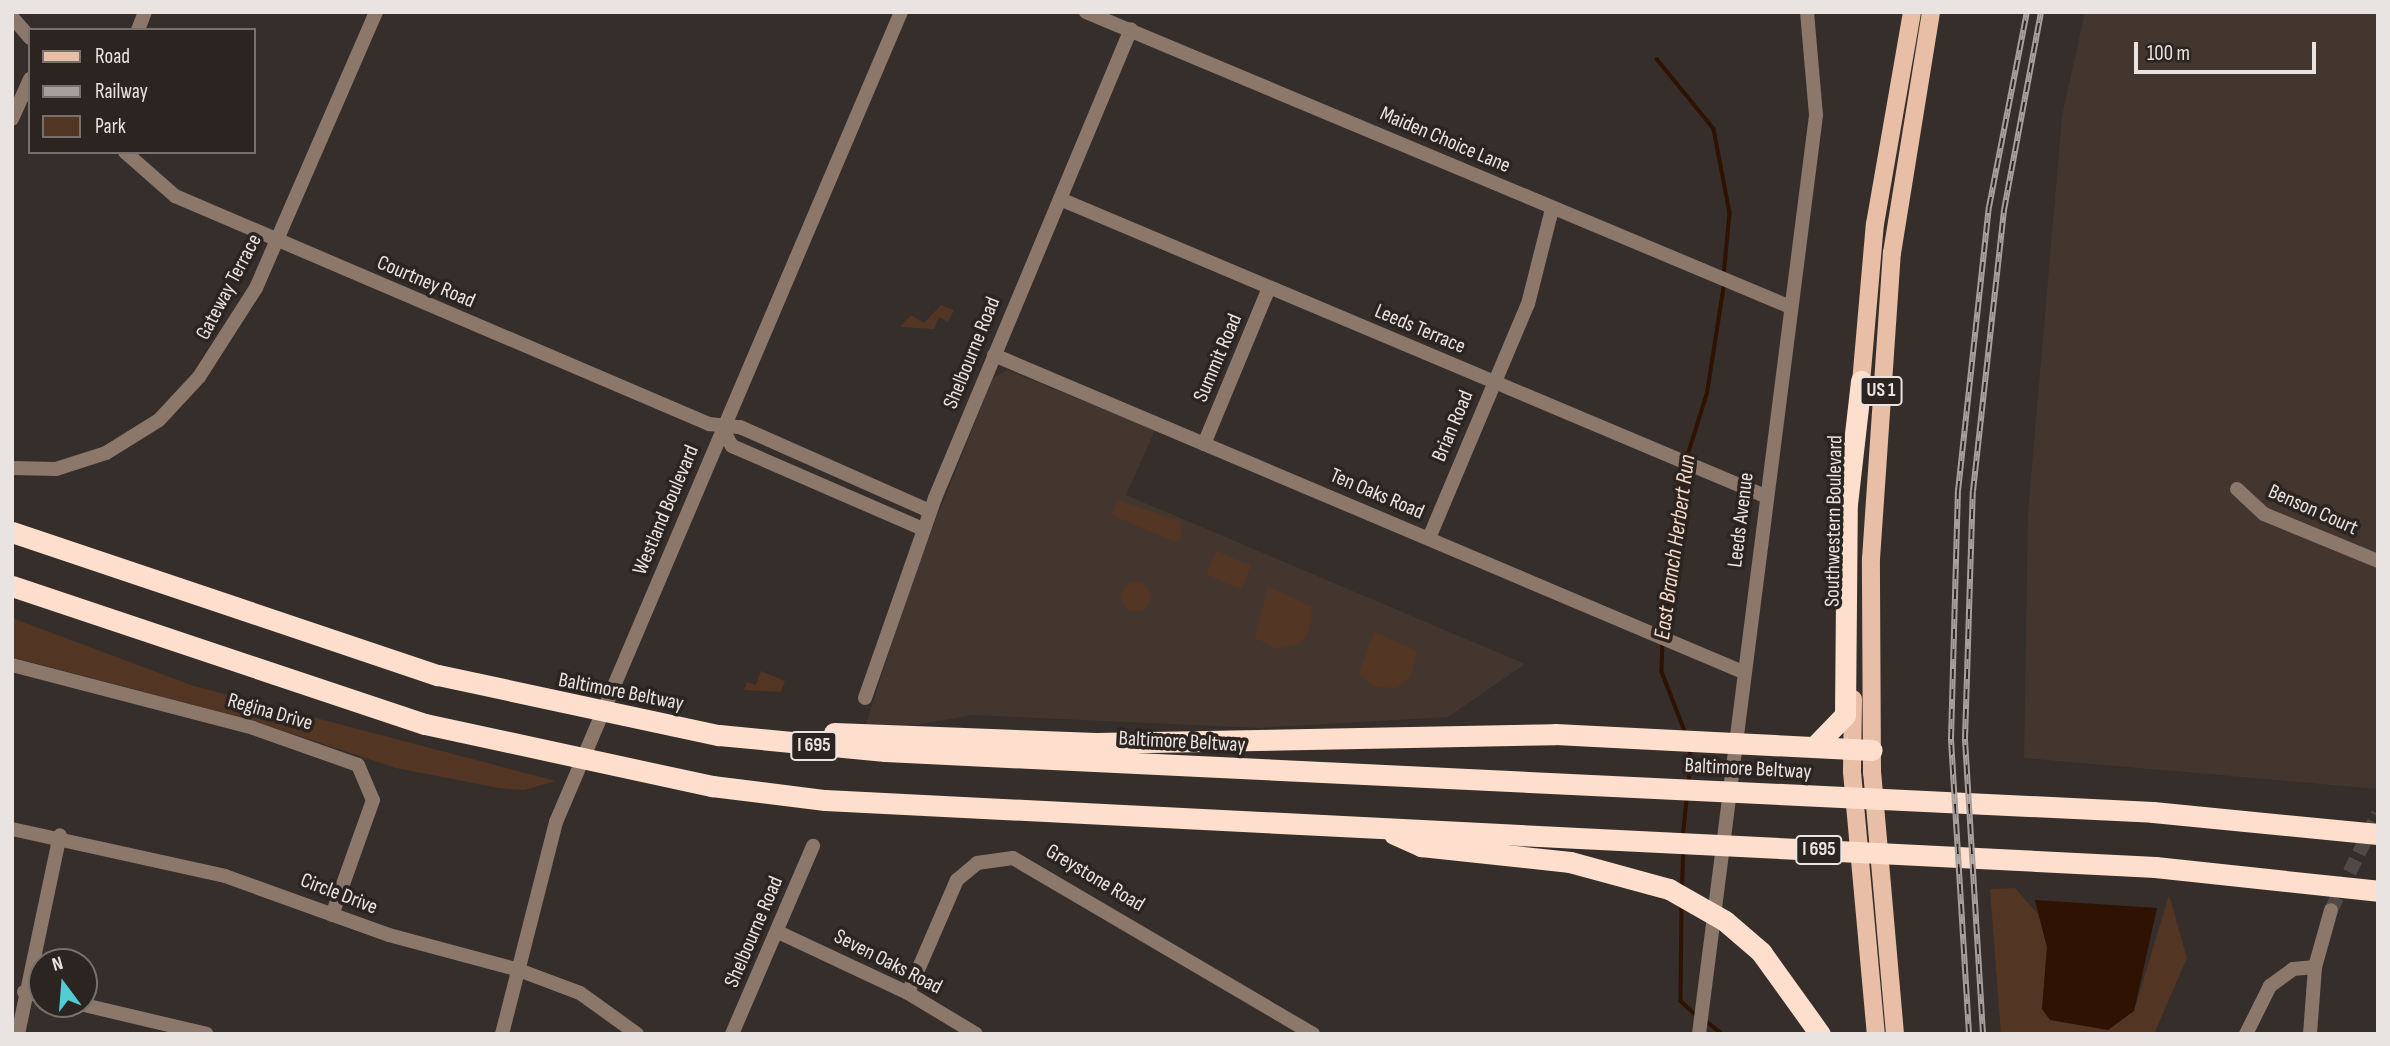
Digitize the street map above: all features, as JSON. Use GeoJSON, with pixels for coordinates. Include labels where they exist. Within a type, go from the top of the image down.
{"type":"FeatureCollection","features":[{"type":"Feature","properties":{"kind":"highway"},"geometry":{"type":"LineString","coordinates":[[1815,746],[1845,715],[1847,504],[1861,381]]}},
{"type":"Feature","properties":{"kind":"highway","name":"Baltimore Beltway"},"geometry":{"type":"LineString","coordinates":[[12,532],[438,676],[631,720],[780,742],[1646,788],[1998,803],[2378,834]]}},
{"type":"Feature","properties":{"kind":"highway","name":"I 695"},"geometry":{"type":"LineString","coordinates":[[12,586],[425,724],[622,771],[825,800],[1994,858],[2305,881],[2377,891]]}},
{"type":"Feature","properties":{"kind":"highway"},"geometry":{"type":"LineString","coordinates":[[780,742],[830,733],[1096,743],[1647,737],[1748,741],[1862,750]]}},
{"type":"Feature","properties":{"kind":"highway"},"geometry":{"type":"LineString","coordinates":[[1383,828],[1421,846],[1570,862],[1640,878],[1706,908],[1761,952],[1820,1034]]}},
{"type":"Feature","properties":{"kind":"main road","name":"Southwestern Boulevard"},"geometry":{"type":"LineString","coordinates":[[1876,1034],[1862,750],[1861,381],[1875,224],[1912,12]]}},
{"type":"Feature","properties":{"kind":"main road","name":"Southwestern Boulevard"},"geometry":{"type":"LineString","coordinates":[[1895,1034],[1862,750],[1879,409],[1892,253],[1931,12]]}},
{"type":"Feature","properties":{"kind":"street","name":"Gateway Terrace"},"geometry":{"type":"LineString","coordinates":[[12,468],[56,469],[93,458],[159,420],[230,336],[278,242],[376,12]]}},
{"type":"Feature","properties":{"kind":"street","name":"Westland Boulevard"},"geometry":{"type":"LineString","coordinates":[[502,1034],[547,848],[570,789],[901,12]]}},
{"type":"Feature","properties":{"kind":"street","name":"Maiden Choice Lane"},"geometry":{"type":"LineString","coordinates":[[1086,12],[1788,306]]}},
{"type":"Feature","properties":{"kind":"street","name":"Leeds Avenue"},"geometry":{"type":"LineString","coordinates":[[1700,1030],[1788,306],[1816,115],[1807,12]]}},
{"type":"Feature","properties":{"kind":"street"},"geometry":{"type":"LineString","coordinates":[[12,17],[28,36]]}},
{"type":"Feature","properties":{"kind":"street","name":"Shelbourne Road"},"geometry":{"type":"LineString","coordinates":[[865,698],[930,510],[1130,29]]}},
{"type":"Feature","properties":{"kind":"street"},"geometry":{"type":"LineString","coordinates":[[12,119],[28,83]]}},
{"type":"Feature","properties":{"kind":"street","name":"Courtney Road"},"geometry":{"type":"LineString","coordinates":[[127,154],[158,188],[278,242],[723,430],[740,426],[930,510]]}},
{"type":"Feature","properties":{"kind":"street","name":"Leeds Terrace"},"geometry":{"type":"LineString","coordinates":[[1060,199],[1686,465],[1765,496]]}},
{"type":"Feature","properties":{"kind":"street","name":"Brian Road"},"geometry":{"type":"LineString","coordinates":[[1429,538],[1528,304],[1552,209]]}},
{"type":"Feature","properties":{"kind":"street","name":"Summit Road"},"geometry":{"type":"LineString","coordinates":[[1204,444],[1269,288]]}},
{"type":"Feature","properties":{"kind":"street","name":"Ten Oaks Road"},"geometry":{"type":"LineString","coordinates":[[994,355],[1743,671]]}},
{"type":"Feature","properties":{"kind":"street","name":"Courtney Road"},"geometry":{"type":"LineString","coordinates":[[723,430],[732,446],[923,529]]}},
{"type":"Feature","properties":{"kind":"street","name":"Benson Court"},"geometry":{"type":"LineString","coordinates":[[2237,489],[2264,514],[2378,561]]}},
{"type":"Feature","properties":{"kind":"street","name":"Regina Drive"},"geometry":{"type":"LineString","coordinates":[[12,665],[279,735],[358,765],[373,800],[332,915]]}},
{"type":"Feature","properties":{"kind":"street","name":"Circle Drive"},"geometry":{"type":"LineString","coordinates":[[12,829],[60,835],[225,876],[332,915],[516,969],[580,993],[637,1034]]}},
{"type":"Feature","properties":{"kind":"street"},"geometry":{"type":"LineString","coordinates":[[18,1034],[24,992],[60,835]]}},
{"type":"Feature","properties":{"kind":"street","name":"Shelbourne Road"},"geometry":{"type":"LineString","coordinates":[[732,1034],[813,846]]}},
{"type":"Feature","properties":{"kind":"street","name":"Greystone Road"},"geometry":{"type":"LineString","coordinates":[[908,993],[957,880],[977,863],[1013,858],[1313,1034]]}},
{"type":"Feature","properties":{"kind":"street"},"geometry":{"type":"LineString","coordinates":[[2310,1034],[2315,967],[2331,910]]}},
{"type":"Feature","properties":{"kind":"street","name":"Seven Oaks Road"},"geometry":{"type":"LineString","coordinates":[[778,932],[908,993],[976,1034]]}},
{"type":"Feature","properties":{"kind":"street"},"geometry":{"type":"LineString","coordinates":[[2246,1034],[2270,986],[2293,969],[2315,967]]}},
{"type":"Feature","properties":{"kind":"street"},"geometry":{"type":"LineString","coordinates":[[24,992],[28,993]]}},
{"type":"Feature","properties":{"kind":"street"},"geometry":{"type":"LineString","coordinates":[[98,1008],[207,1034]]}},
{"type":"Feature","properties":{"kind":"shaded area"},"geometry":{"type":"Polygon","coordinates":[[[2085,12],[2378,12],[2378,789],[2024,758],[2028,512],[2062,116],[2085,12]]]}},
{"type":"Feature","properties":{"kind":"shaded area"},"geometry":{"type":"Polygon","coordinates":[[[1007,370],[1155,430],[1126,495],[1525,664],[1448,717],[1259,728],[972,715],[916,725],[866,724],[915,571],[993,378],[1007,370]]]}},
{"type":"Feature","properties":{"kind":"shaded area"},"geometry":{"type":"Polygon","coordinates":[[[2035,900],[2157,908],[2134,1011],[2108,1030],[2050,1020],[2042,1009],[2047,947],[2035,900]]]}},
{"type":"Feature","properties":{"kind":"green space"},"geometry":{"type":"Polygon","coordinates":[[[941,305],[954,310],[948,322],[939,317],[934,329],[900,327],[911,315],[924,323],[941,305]]]}},
{"type":"Feature","properties":{"kind":"green space"},"geometry":{"type":"Polygon","coordinates":[[[1118,500],[1180,521],[1182,537],[1175,542],[1111,515],[1118,500]]]}},
{"type":"Feature","properties":{"kind":"green space"},"geometry":{"type":"Polygon","coordinates":[[[1216,551],[1251,565],[1241,589],[1206,575],[1216,551]]]}},
{"type":"Feature","properties":{"kind":"green space"},"geometry":{"type":"Polygon","coordinates":[[[1136,582],[1142,583],[1150,591],[1150,603],[1142,611],[1136,612],[1130,611],[1122,603],[1121,597],[1122,591],[1130,583],[1136,582]]]}},
{"type":"Feature","properties":{"kind":"green space"},"geometry":{"type":"Polygon","coordinates":[[[1268,586],[1312,607],[1310,630],[1300,643],[1277,649],[1255,638],[1268,586]]]}},
{"type":"Feature","properties":{"kind":"green space"},"geometry":{"type":"Polygon","coordinates":[[[12,618],[194,686],[556,781],[524,790],[499,788],[396,768],[251,720],[12,657],[12,618]]]}},
{"type":"Feature","properties":{"kind":"green space"},"geometry":{"type":"Polygon","coordinates":[[[1374,632],[1417,651],[1411,675],[1397,688],[1375,687],[1358,674],[1374,632]]]}},
{"type":"Feature","properties":{"kind":"green space"},"geometry":{"type":"Polygon","coordinates":[[[761,671],[785,681],[781,692],[744,690],[747,682],[756,685],[761,671]]]}},
{"type":"Feature","properties":{"kind":"green space"},"geometry":{"type":"Polygon","coordinates":[[[2015,888],[2038,914],[2047,947],[2042,1009],[2134,1011],[2169,895],[2187,958],[2154,1034],[2001,1034],[1990,889],[2015,888]]]}},
{"type":"Feature","properties":{"kind":"waterway","name":"East Branch Herbert Run"},"geometry":{"type":"LineString","coordinates":[[1657,59],[1714,129],[1730,213],[1724,276]]}},
{"type":"Feature","properties":{"kind":"waterway","name":"East Branch Herbert Run"},"geometry":{"type":"LineString","coordinates":[[1687,457],[1707,393],[1724,284]]}},
{"type":"Feature","properties":{"kind":"waterway","name":"East Branch Herbert Run"},"geometry":{"type":"LineString","coordinates":[[1664,634],[1686,468]]}},
{"type":"Feature","properties":{"kind":"waterway","name":"East Branch Herbert Run"},"geometry":{"type":"LineString","coordinates":[[1663,641],[1662,672],[1686,734]]}},
{"type":"Feature","properties":{"kind":"waterway","name":"East Branch Herbert Run"},"geometry":{"type":"LineString","coordinates":[[1689,782],[1690,748]]}},
{"type":"Feature","properties":{"kind":"waterway","name":"East Branch Herbert Run"},"geometry":{"type":"LineString","coordinates":[[1683,834],[1687,797]]}},
{"type":"Feature","properties":{"kind":"waterway","name":"East Branch Herbert Run"},"geometry":{"type":"LineString","coordinates":[[1682,887],[1683,849]]}},
{"type":"Feature","properties":{"kind":"waterway","name":"East Branch Herbert Run"},"geometry":{"type":"LineString","coordinates":[[1682,905],[1681,1001],[1698,1017]]}},
{"type":"Feature","properties":{"kind":"waterway","name":"East Branch Herbert Run"},"geometry":{"type":"LineString","coordinates":[[1705,1020],[1722,1034]]}},
{"type":"Feature","properties":{"kind":"tunnel"},"geometry":{"type":"LineString","coordinates":[[2331,910],[2378,814]]}},
{"type":"Feature","properties":{"kind":"railway"},"geometry":{"type":"LineString","coordinates":[[1969,1034],[1951,739],[1958,491],[1989,207],[2027,12]]}},
{"type":"Feature","properties":{"kind":"railway"},"geometry":{"type":"LineString","coordinates":[[1983,1034],[1965,739],[1973,491],[2004,210],[2041,12]]}}]}
